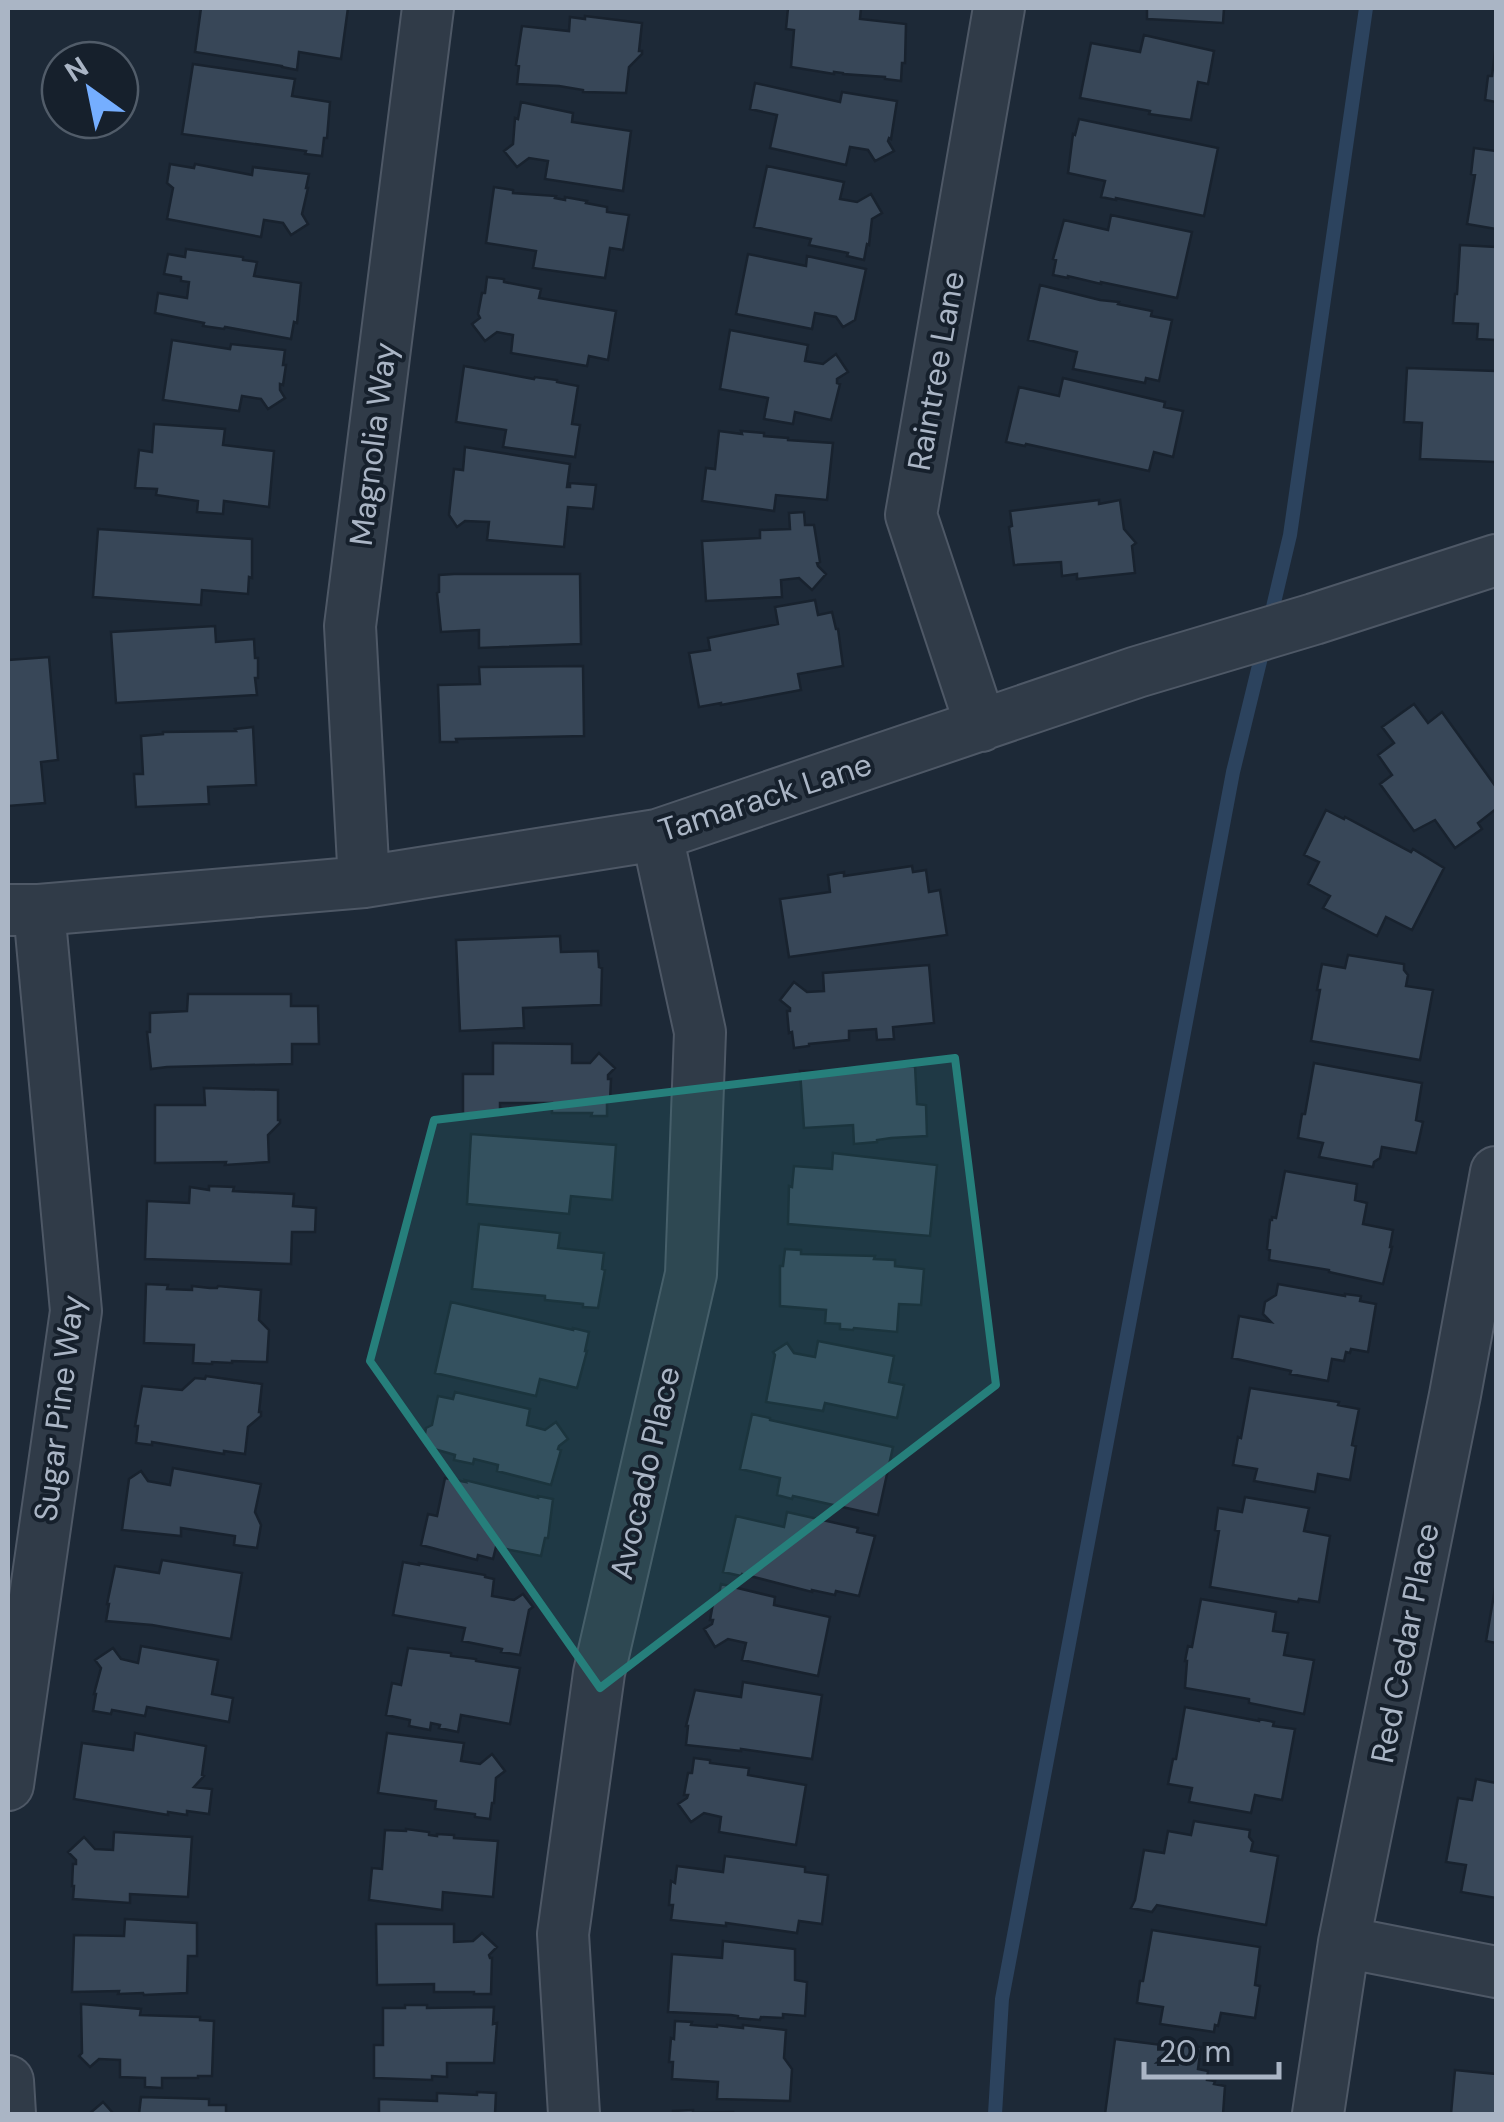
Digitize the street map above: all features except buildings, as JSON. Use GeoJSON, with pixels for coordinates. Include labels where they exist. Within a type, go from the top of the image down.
{"type":"FeatureCollection","features":[{"type":"Feature","properties":{"kind":"street","name":"Magnolia Way"},"geometry":{"type":"LineString","coordinates":[[364,882],[350,626],[428,8]]}},
{"type":"Feature","properties":{"kind":"street","name":"Raintree Lane"},"geometry":{"type":"LineString","coordinates":[[981,726],[912,515],[999,8]]}},
{"type":"Feature","properties":{"kind":"street","name":"Tamarack Lane"},"geometry":{"type":"LineString","coordinates":[[23,910],[364,882],[657,834],[1137,672],[1496,560]]}},
{"type":"Feature","properties":{"kind":"street","name":"Avocado Place"},"geometry":{"type":"LineString","coordinates":[[574,2114],[564,1934],[598,1673],[691,1274],[700,1032],[657,834]]}},
{"type":"Feature","properties":{"kind":"street","name":"Sugar Pine Way"},"geometry":{"type":"LineString","coordinates":[[8,1785],[76,1310],[23,910]]}},
{"type":"Feature","properties":{"kind":"street","name":"Red Cedar Place"},"geometry":{"type":"LineString","coordinates":[[1318,2114],[1344,1942],[1476,1400],[1496,1172]]}},
{"type":"Feature","properties":{"kind":"street"},"geometry":{"type":"LineString","coordinates":[[1344,1942],[1496,1972]]}},
{"type":"Feature","properties":{"kind":"street"},"geometry":{"type":"LineString","coordinates":[[8,2081],[10,2114]]}},
{"type":"Feature","properties":{"kind":"highlighted area"},"geometry":{"type":"Polygon","coordinates":[[[955,1058],[996,1385],[600,1688],[370,1361],[434,1120],[955,1058]]]}},
{"type":"Feature","properties":{"kind":"waterway"},"geometry":{"type":"LineString","coordinates":[[1269,624],[1290,535],[1366,8]]}},
{"type":"Feature","properties":{"kind":"waterway"},"geometry":{"type":"LineString","coordinates":[[995,2114],[1002,1999],[1233,772],[1264,645]]}}]}
